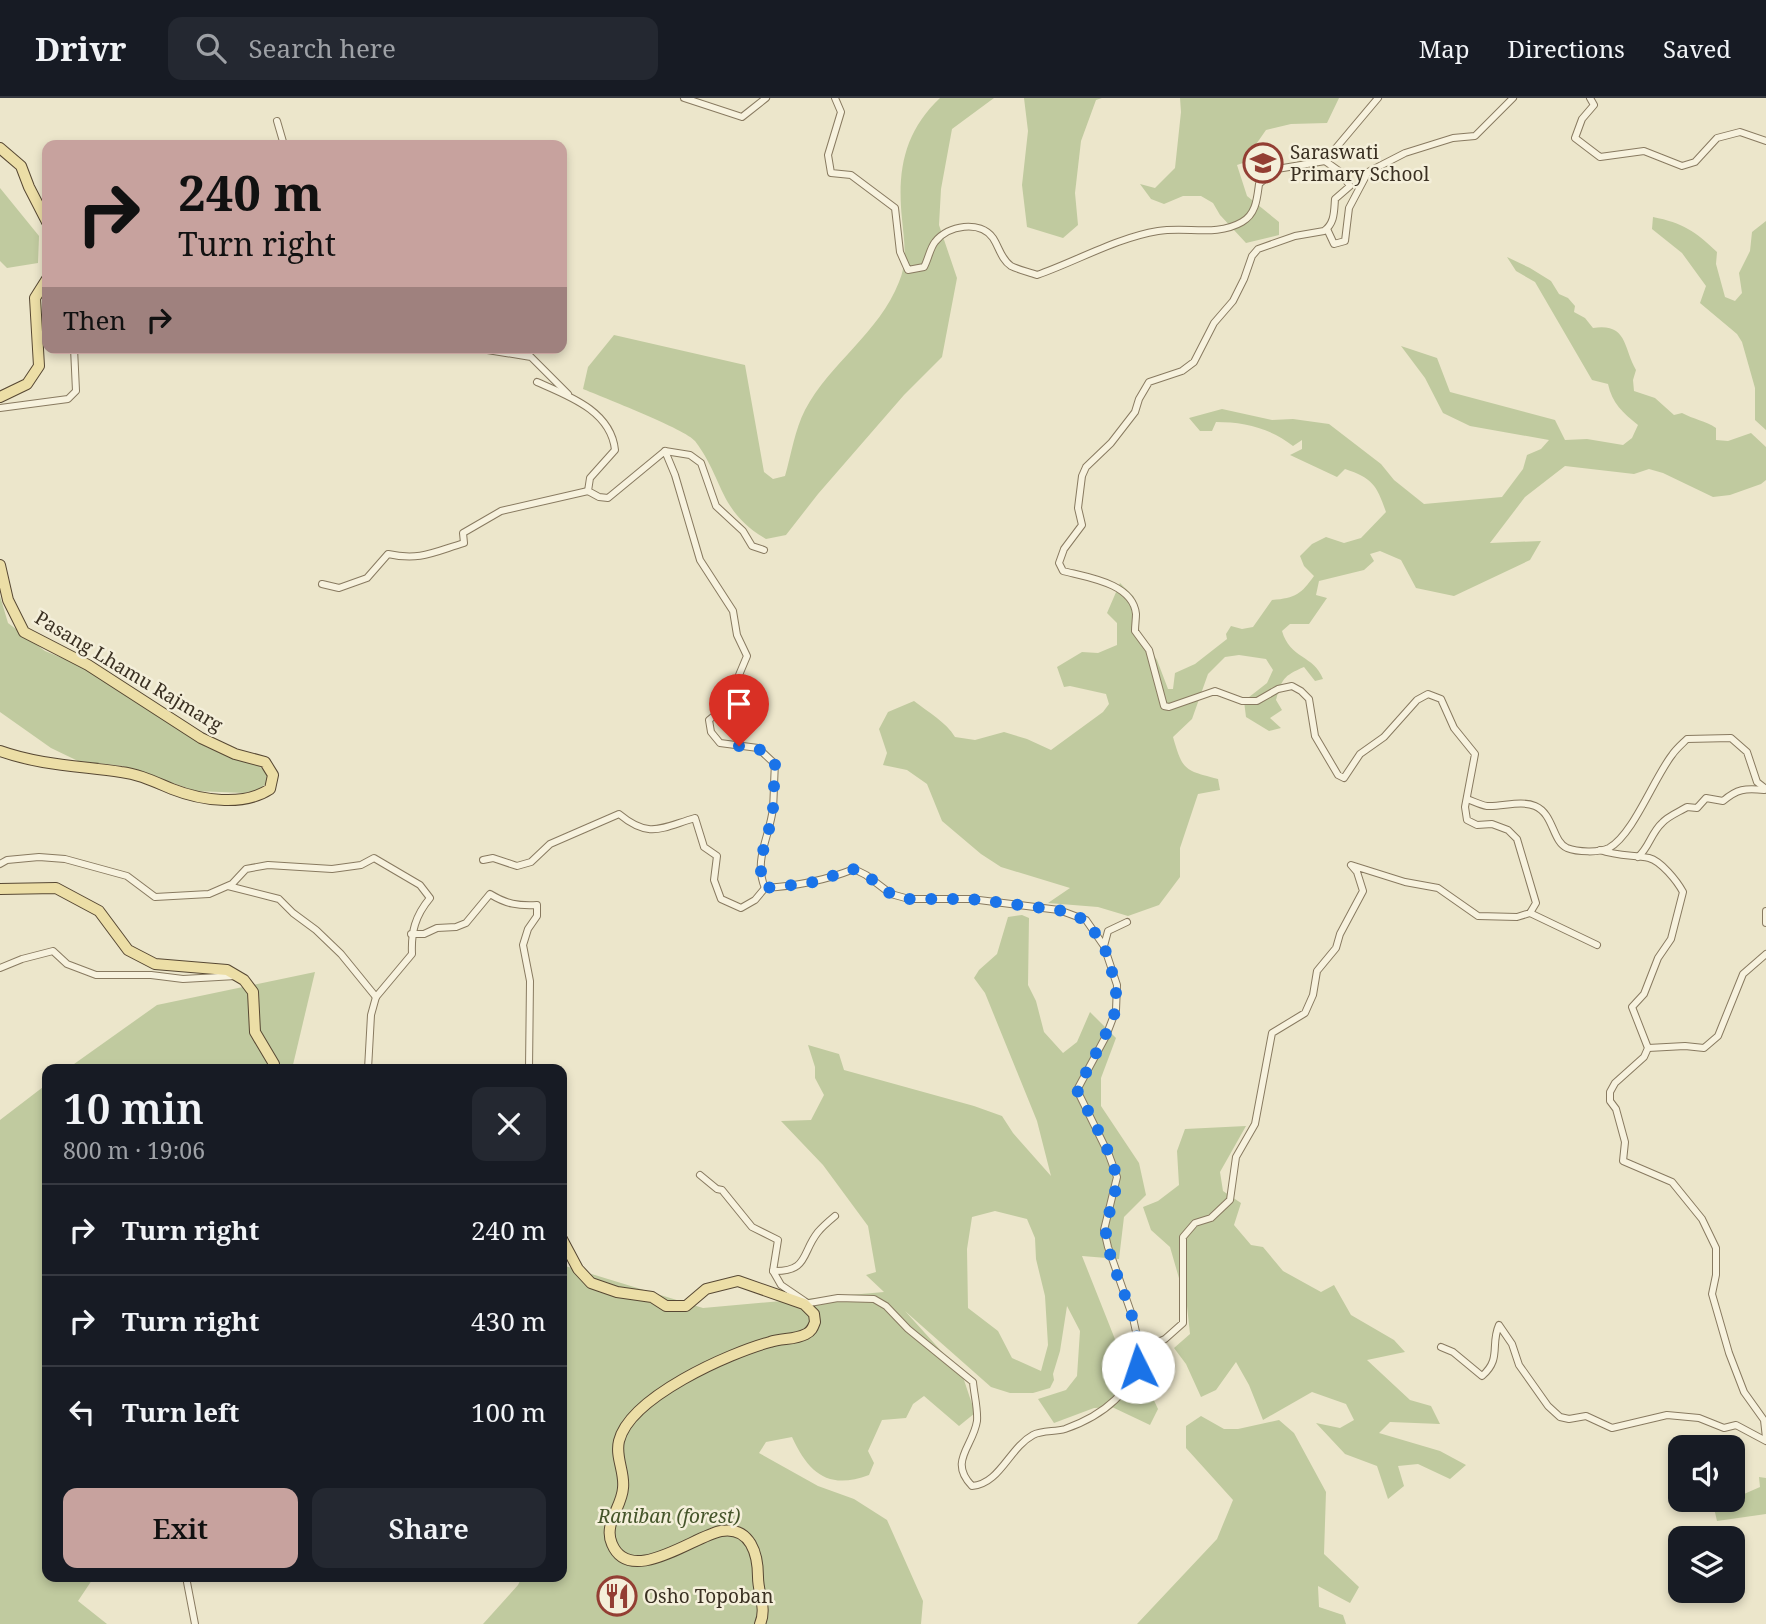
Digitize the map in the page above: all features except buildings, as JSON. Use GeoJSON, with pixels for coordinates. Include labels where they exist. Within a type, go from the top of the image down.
{"type":"FeatureCollection","features":[{"type":"Feature","properties":{"kind":"main road"},"geometry":{"type":"LineString","coordinates":[[0,148],[21,166],[42,212]]}},
{"type":"Feature","properties":{"kind":"main road"},"geometry":{"type":"LineString","coordinates":[[0,397],[27,384],[39,366],[35,298],[42,287]]}},
{"type":"Feature","properties":{"kind":"main road","name":"Pasang Lhamu Rajmarg"},"geometry":{"type":"LineString","coordinates":[[0,565],[8,600],[24,632],[88,665],[201,738],[235,754],[265,762],[274,775],[270,789],[246,799],[196,796],[142,776],[61,765],[0,751]]}},
{"type":"Feature","properties":{"kind":"main road"},"geometry":{"type":"LineString","coordinates":[[0,889],[56,888],[99,911],[128,950],[155,964],[227,971],[236,976],[248,984],[253,992],[255,1032],[274,1064]]}},
{"type":"Feature","properties":{"kind":"main road"},"geometry":{"type":"LineString","coordinates":[[567,1248],[578,1269],[591,1283],[617,1292],[652,1297],[666,1306],[686,1306],[706,1289],[738,1281],[806,1303],[814,1314],[815,1322],[808,1333],[796,1338],[771,1341],[726,1357],[670,1387],[629,1419],[618,1443],[617,1455],[624,1484],[623,1495],[610,1526],[610,1541],[614,1548],[632,1561],[662,1556],[720,1531],[733,1531],[746,1538],[755,1549],[758,1584],[764,1608],[760,1624]]}},
{"type":"Feature","properties":{"kind":"street"},"geometry":{"type":"LineString","coordinates":[[684,98],[742,117],[766,98]]}},
{"type":"Feature","properties":{"kind":"street"},"geometry":{"type":"LineString","coordinates":[[835,98],[841,112],[828,155],[831,173],[851,175],[895,208],[900,252],[908,270],[924,267],[935,242],[952,229],[963,226],[978,228],[993,237],[997,249],[1010,265],[1037,275],[1121,242],[1159,231],[1222,230],[1245,221],[1256,208],[1259,184],[1277,170],[1325,161],[1378,98]]}},
{"type":"Feature","properties":{"kind":"street"},"geometry":{"type":"LineString","coordinates":[[1328,229],[1334,244],[1345,241],[1349,208],[1368,172],[1405,153],[1453,138],[1475,136],[1513,98]]}},
{"type":"Feature","properties":{"kind":"street"},"geometry":{"type":"LineString","coordinates":[[1590,98],[1594,105],[1582,120],[1576,138],[1600,157],[1644,151],[1682,166],[1695,162],[1717,138],[1740,132],[1766,141]]}},
{"type":"Feature","properties":{"kind":"street"},"geometry":{"type":"LineString","coordinates":[[276,121],[282,140]]}},
{"type":"Feature","properties":{"kind":"street"},"geometry":{"type":"LineString","coordinates":[[1140,1350],[1165,1339],[1183,1323],[1183,1237],[1195,1223],[1211,1218],[1230,1200],[1236,1157],[1255,1124],[1272,1033],[1305,1013],[1317,971],[1336,948],[1340,934],[1363,891],[1351,865],[1405,882],[1438,888],[1478,916],[1517,917],[1530,913],[1536,903],[1517,839],[1508,830],[1492,824],[1477,825],[1467,820],[1465,807],[1475,754],[1454,729],[1441,699],[1428,694],[1417,700],[1384,737],[1360,754],[1344,778],[1338,775],[1315,736],[1309,699],[1292,686],[1278,689],[1257,701],[1242,701],[1215,691],[1169,707],[1164,706],[1149,650],[1135,631],[1136,611],[1129,599],[1119,589],[1105,583],[1063,571],[1059,563],[1064,549],[1082,525],[1078,508],[1082,476],[1086,467],[1111,443],[1135,412],[1149,382],[1182,371],[1194,362],[1214,323],[1233,301],[1252,256],[1258,249],[1294,236],[1328,229],[1334,218],[1335,199],[1350,186],[1339,170],[1325,161]]}},
{"type":"Feature","properties":{"kind":"street"},"geometry":{"type":"LineString","coordinates":[[0,408],[68,399],[73,396],[76,391],[74,354]]}},
{"type":"Feature","properties":{"kind":"street"},"geometry":{"type":"LineString","coordinates":[[512,354],[531,357],[572,398]]}},
{"type":"Feature","properties":{"kind":"street"},"geometry":{"type":"LineString","coordinates":[[537,382],[589,408],[607,425],[615,450],[590,478],[588,491]]}},
{"type":"Feature","properties":{"kind":"street"},"geometry":{"type":"LineString","coordinates":[[665,451],[675,475],[700,560],[733,611],[737,635],[747,656],[726,706],[709,720],[711,732],[720,743],[758,748],[775,764],[773,810],[764,837],[759,876],[765,888]]}},
{"type":"Feature","properties":{"kind":"street"},"geometry":{"type":"LineString","coordinates":[[322,584],[339,588],[367,578],[388,554],[407,558],[431,554],[464,543],[463,533],[501,511],[588,491],[608,498],[665,451],[690,455],[701,463],[716,506],[743,531],[752,546],[764,551]]}},
{"type":"Feature","properties":{"kind":"street"},"geometry":{"type":"LineString","coordinates":[[1467,799],[1485,806],[1536,806],[1545,813],[1565,847],[1600,850],[1620,839],[1671,756],[1686,739],[1731,738],[1747,752],[1757,782],[1765,790]]}},
{"type":"Feature","properties":{"kind":"street"},"geometry":{"type":"LineString","coordinates":[[1637,858],[1644,853],[1663,820],[1675,816],[1687,807],[1697,808],[1706,798],[1723,801],[1735,791],[1744,788],[1765,790]]}},
{"type":"Feature","properties":{"kind":"street"},"geometry":{"type":"LineString","coordinates":[[482,860],[493,858],[517,866],[531,862],[550,844],[619,814],[635,828],[656,830],[695,818],[704,847],[717,856],[714,880],[721,899],[741,908],[755,900],[765,888],[796,886],[824,880],[854,869],[891,894],[909,899],[971,899],[1059,910],[1086,920],[1104,946],[1116,985],[1116,1010],[1077,1090],[1117,1177],[1104,1230],[1133,1318],[1140,1350],[1138,1367],[1116,1401],[1064,1429],[1034,1434],[1016,1449],[991,1480],[972,1486],[963,1477],[961,1463],[977,1420],[973,1382],[874,1298],[838,1298],[806,1303],[793,1291],[781,1285],[773,1271],[778,1240],[752,1227],[722,1190],[700,1175]]}},
{"type":"Feature","properties":{"kind":"street"},"geometry":{"type":"LineString","coordinates":[[1600,850],[1614,855],[1651,858],[1676,879],[1683,892],[1671,939],[1658,958],[1644,994],[1632,1007],[1648,1048],[1644,1057],[1615,1083],[1610,1101],[1616,1109],[1625,1142],[1623,1161],[1672,1182],[1702,1219],[1716,1248],[1716,1275],[1712,1294],[1725,1341],[1744,1392],[1764,1420],[1766,1439]]}},
{"type":"Feature","properties":{"kind":"street"},"geometry":{"type":"LineString","coordinates":[[0,864],[7,860],[39,857],[65,859],[127,876],[155,897],[209,894],[228,886],[246,869],[268,865],[332,869],[360,865],[374,858],[420,885],[429,898],[419,911],[411,934],[412,954],[376,998],[371,1015],[369,1064]]}},
{"type":"Feature","properties":{"kind":"street"},"geometry":{"type":"LineString","coordinates":[[228,886],[279,899],[341,954],[376,998]]}},
{"type":"Feature","properties":{"kind":"street"},"geometry":{"type":"LineString","coordinates":[[411,934],[424,934],[437,928],[456,927],[466,923],[489,894],[504,903],[537,905],[537,916],[528,929],[523,945],[530,981],[530,1064]]}},
{"type":"Feature","properties":{"kind":"street"},"geometry":{"type":"LineString","coordinates":[[1766,911],[1766,923]]}},
{"type":"Feature","properties":{"kind":"street"},"geometry":{"type":"LineString","coordinates":[[1530,913],[1597,945]]}},
{"type":"Feature","properties":{"kind":"street"},"geometry":{"type":"LineString","coordinates":[[1104,946],[1108,931],[1127,922]]}},
{"type":"Feature","properties":{"kind":"street"},"geometry":{"type":"LineString","coordinates":[[0,968],[53,951],[67,964],[96,975],[150,975],[183,979],[236,976]]}},
{"type":"Feature","properties":{"kind":"street"},"geometry":{"type":"LineString","coordinates":[[1648,1048],[1704,1048],[1718,1036],[1743,974],[1766,954]]}},
{"type":"Feature","properties":{"kind":"street"},"geometry":{"type":"LineString","coordinates":[[773,1271],[787,1271],[803,1263],[818,1232],[835,1216]]}},
{"type":"Feature","properties":{"kind":"street"},"geometry":{"type":"LineString","coordinates":[[1441,1347],[1453,1352],[1482,1376],[1490,1369],[1494,1360],[1499,1325],[1512,1344],[1519,1365],[1548,1406],[1560,1417],[1569,1419],[1586,1416],[1612,1428],[1667,1415],[1699,1418],[1724,1428],[1736,1425],[1766,1439]]}},
{"type":"Feature","properties":{"kind":"street"},"geometry":{"type":"LineString","coordinates":[[187,1582],[195,1624]]}},
{"type":"Feature","properties":{"kind":"green space"},"geometry":{"type":"Polygon","coordinates":[[[940,98],[994,98],[952,129],[941,189],[939,225],[957,278],[942,357],[904,395],[786,535],[766,539],[750,528],[730,506],[712,468],[695,441],[661,422],[583,389],[588,367],[614,335],[745,365],[764,472],[773,479],[785,476],[805,410],[827,377],[879,317],[899,282],[904,259],[902,169],[918,124],[940,98]]]}},
{"type":"Feature","properties":{"kind":"green space"},"geometry":{"type":"Polygon","coordinates":[[[1024,98],[1102,98],[1096,100],[1081,141],[1075,193],[1078,225],[1063,238],[1027,227],[1022,185],[1028,131],[1024,98]]]}},
{"type":"Feature","properties":{"kind":"green space"},"geometry":{"type":"Polygon","coordinates":[[[1180,98],[1339,98],[1327,123],[1291,124],[1266,130],[1243,163],[1237,165],[1247,196],[1279,222],[1279,235],[1246,243],[1220,215],[1213,203],[1201,196],[1183,196],[1164,204],[1151,199],[1140,184],[1155,188],[1175,168],[1180,98]]]}},
{"type":"Feature","properties":{"kind":"green space"},"geometry":{"type":"Polygon","coordinates":[[[0,188],[39,236],[38,263],[7,268],[0,261],[0,188]]]}},
{"type":"Feature","properties":{"kind":"green space"},"geometry":{"type":"Polygon","coordinates":[[[1653,217],[1688,229],[1717,252],[1716,264],[1725,297],[1735,301],[1742,293],[1739,273],[1750,251],[1752,232],[1766,221],[1766,430],[1755,420],[1755,388],[1742,342],[1737,334],[1700,303],[1706,286],[1682,253],[1652,229],[1653,217]]]}},
{"type":"Feature","properties":{"kind":"green space"},"geometry":{"type":"Polygon","coordinates":[[[1507,257],[1551,281],[1559,294],[1568,298],[1575,306],[1574,312],[1585,318],[1593,328],[1604,327],[1619,333],[1636,370],[1634,391],[1655,398],[1674,415],[1682,413],[1716,428],[1716,440],[1728,441],[1751,433],[1766,447],[1766,480],[1730,495],[1713,497],[1649,469],[1634,474],[1565,466],[1525,497],[1490,543],[1541,541],[1530,560],[1454,596],[1416,588],[1401,560],[1380,551],[1370,554],[1374,561],[1364,570],[1319,581],[1316,595],[1327,598],[1309,624],[1290,624],[1282,631],[1291,647],[1314,665],[1323,679],[1315,681],[1304,667],[1287,676],[1276,700],[1282,710],[1270,718],[1281,728],[1269,731],[1246,717],[1244,701],[1267,683],[1273,670],[1266,659],[1239,655],[1225,657],[1208,674],[1192,719],[1173,737],[1179,757],[1186,767],[1218,779],[1220,790],[1198,794],[1180,848],[1180,877],[1159,905],[1128,916],[1098,907],[1048,903],[1070,888],[1001,867],[981,854],[942,821],[927,784],[907,770],[883,765],[887,753],[879,729],[888,712],[914,701],[942,722],[955,737],[975,740],[1004,732],[1051,750],[1103,712],[1109,704],[1106,694],[1064,687],[1057,667],[1082,652],[1098,653],[1117,645],[1117,623],[1107,613],[1120,583],[1134,597],[1140,636],[1157,660],[1168,689],[1173,689],[1175,673],[1195,664],[1227,639],[1226,634],[1231,626],[1242,629],[1253,627],[1272,600],[1287,598],[1305,587],[1314,576],[1304,566],[1300,556],[1312,544],[1326,537],[1344,543],[1361,538],[1386,512],[1373,484],[1362,476],[1345,469],[1337,477],[1290,455],[1302,449],[1302,440],[1293,446],[1266,430],[1226,422],[1216,422],[1212,431],[1200,431],[1189,418],[1222,409],[1272,420],[1293,419],[1329,424],[1381,464],[1394,480],[1424,504],[1502,497],[1523,469],[1527,455],[1541,449],[1549,440],[1470,426],[1443,413],[1425,378],[1401,346],[1437,358],[1450,392],[1555,420],[1565,440],[1587,439],[1623,445],[1632,438],[1638,425],[1619,407],[1608,384],[1592,380],[1535,282],[1516,271],[1507,257]]]}},
{"type":"Feature","properties":{"kind":"green space"},"geometry":{"type":"Polygon","coordinates":[[[0,596],[8,623],[45,651],[89,669],[206,747],[258,765],[267,773],[267,783],[258,790],[244,793],[196,791],[123,766],[78,761],[51,748],[0,712],[0,596]]]}},
{"type":"Feature","properties":{"kind":"green space","name":"Raniban (forest)"},"geometry":{"type":"Polygon","coordinates":[[[1022,915],[1029,918],[1028,985],[1036,1001],[1044,1032],[1063,1053],[1077,1042],[1090,1012],[1116,1038],[1101,1078],[1101,1106],[1139,1163],[1146,1195],[1124,1217],[1119,1259],[1082,1256],[1126,1367],[1151,1394],[1158,1409],[1150,1425],[1112,1407],[1094,1408],[1054,1423],[1038,1399],[1066,1390],[1077,1376],[1080,1331],[1067,1306],[1054,1380],[1050,1388],[1033,1393],[1010,1393],[991,1387],[905,1311],[962,1374],[975,1413],[959,1426],[924,1396],[913,1404],[906,1418],[882,1420],[868,1451],[874,1463],[869,1475],[855,1479],[842,1481],[822,1476],[806,1461],[792,1437],[766,1442],[759,1453],[818,1486],[854,1499],[887,1520],[923,1601],[921,1624],[483,1624],[520,1582],[567,1582],[567,1267],[703,1308],[884,1292],[866,1275],[876,1272],[868,1226],[823,1165],[781,1121],[811,1120],[824,1095],[815,1078],[815,1067],[808,1045],[839,1054],[844,1070],[1002,1116],[1013,1133],[1051,1176],[1037,1121],[985,993],[974,978],[997,954],[1008,917],[1022,915]],[[995,1211],[972,1217],[967,1249],[968,1308],[998,1331],[1012,1358],[1041,1371],[1048,1345],[1045,1296],[1036,1259],[1035,1238],[1027,1219],[995,1211]]]}},
{"type":"Feature","properties":{"kind":"green space"},"geometry":{"type":"Polygon","coordinates":[[[315,972],[293,1064],[74,1064],[157,1005],[315,972]]]}},
{"type":"Feature","properties":{"kind":"green space"},"geometry":{"type":"Polygon","coordinates":[[[42,1088],[42,1582],[91,1582],[78,1601],[107,1624],[0,1624],[0,1120],[42,1088]]]}},
{"type":"Feature","properties":{"kind":"green space"},"geometry":{"type":"Polygon","coordinates":[[[1246,1126],[1220,1172],[1223,1191],[1241,1203],[1234,1225],[1251,1245],[1263,1247],[1283,1271],[1321,1292],[1334,1285],[1351,1315],[1394,1340],[1405,1352],[1367,1360],[1410,1400],[1431,1406],[1440,1424],[1390,1422],[1379,1433],[1440,1451],[1466,1465],[1450,1479],[1418,1464],[1398,1466],[1404,1486],[1388,1499],[1377,1466],[1345,1454],[1316,1423],[1340,1428],[1354,1420],[1346,1404],[1312,1392],[1263,1420],[1236,1362],[1216,1390],[1201,1397],[1186,1364],[1174,1348],[1190,1334],[1187,1306],[1170,1247],[1151,1230],[1143,1207],[1158,1201],[1179,1185],[1177,1151],[1185,1129],[1246,1126]]]}},
{"type":"Feature","properties":{"kind":"green space"},"geometry":{"type":"Polygon","coordinates":[[[1201,1416],[1224,1429],[1238,1429],[1279,1420],[1294,1433],[1326,1492],[1324,1554],[1359,1587],[1350,1603],[1318,1586],[1319,1607],[1343,1615],[1346,1624],[1137,1624],[1217,1539],[1233,1500],[1186,1448],[1186,1426],[1201,1416]]]}},
{"type":"Feature","properties":{"kind":"green space"},"geometry":{"type":"Polygon","coordinates":[[[1759,1477],[1766,1478],[1766,1514],[1717,1521],[1715,1512],[1745,1512],[1745,1494],[1760,1487],[1759,1477]]]}},
{"type":"Feature","properties":{"kind":"place","name":"Saraswati Primary School"},"geometry":{"type":"Point","coordinates":[1263,163]}},
{"type":"Feature","properties":{"kind":"place","name":"Osho Topoban"},"geometry":{"type":"Point","coordinates":[617,1596]}},
{"type":"Feature","properties":{"kind":"route"},"geometry":{"type":"LineString","coordinates":[[739,746],[758,748],[775,764],[773,810],[764,837],[759,876],[765,888],[796,886],[824,880],[854,869],[891,894],[909,899],[971,899],[1059,910],[1086,920],[1104,946],[1116,985],[1116,1010],[1077,1090],[1117,1177],[1104,1230],[1133,1318],[1140,1350],[1138,1367]]}}]}
